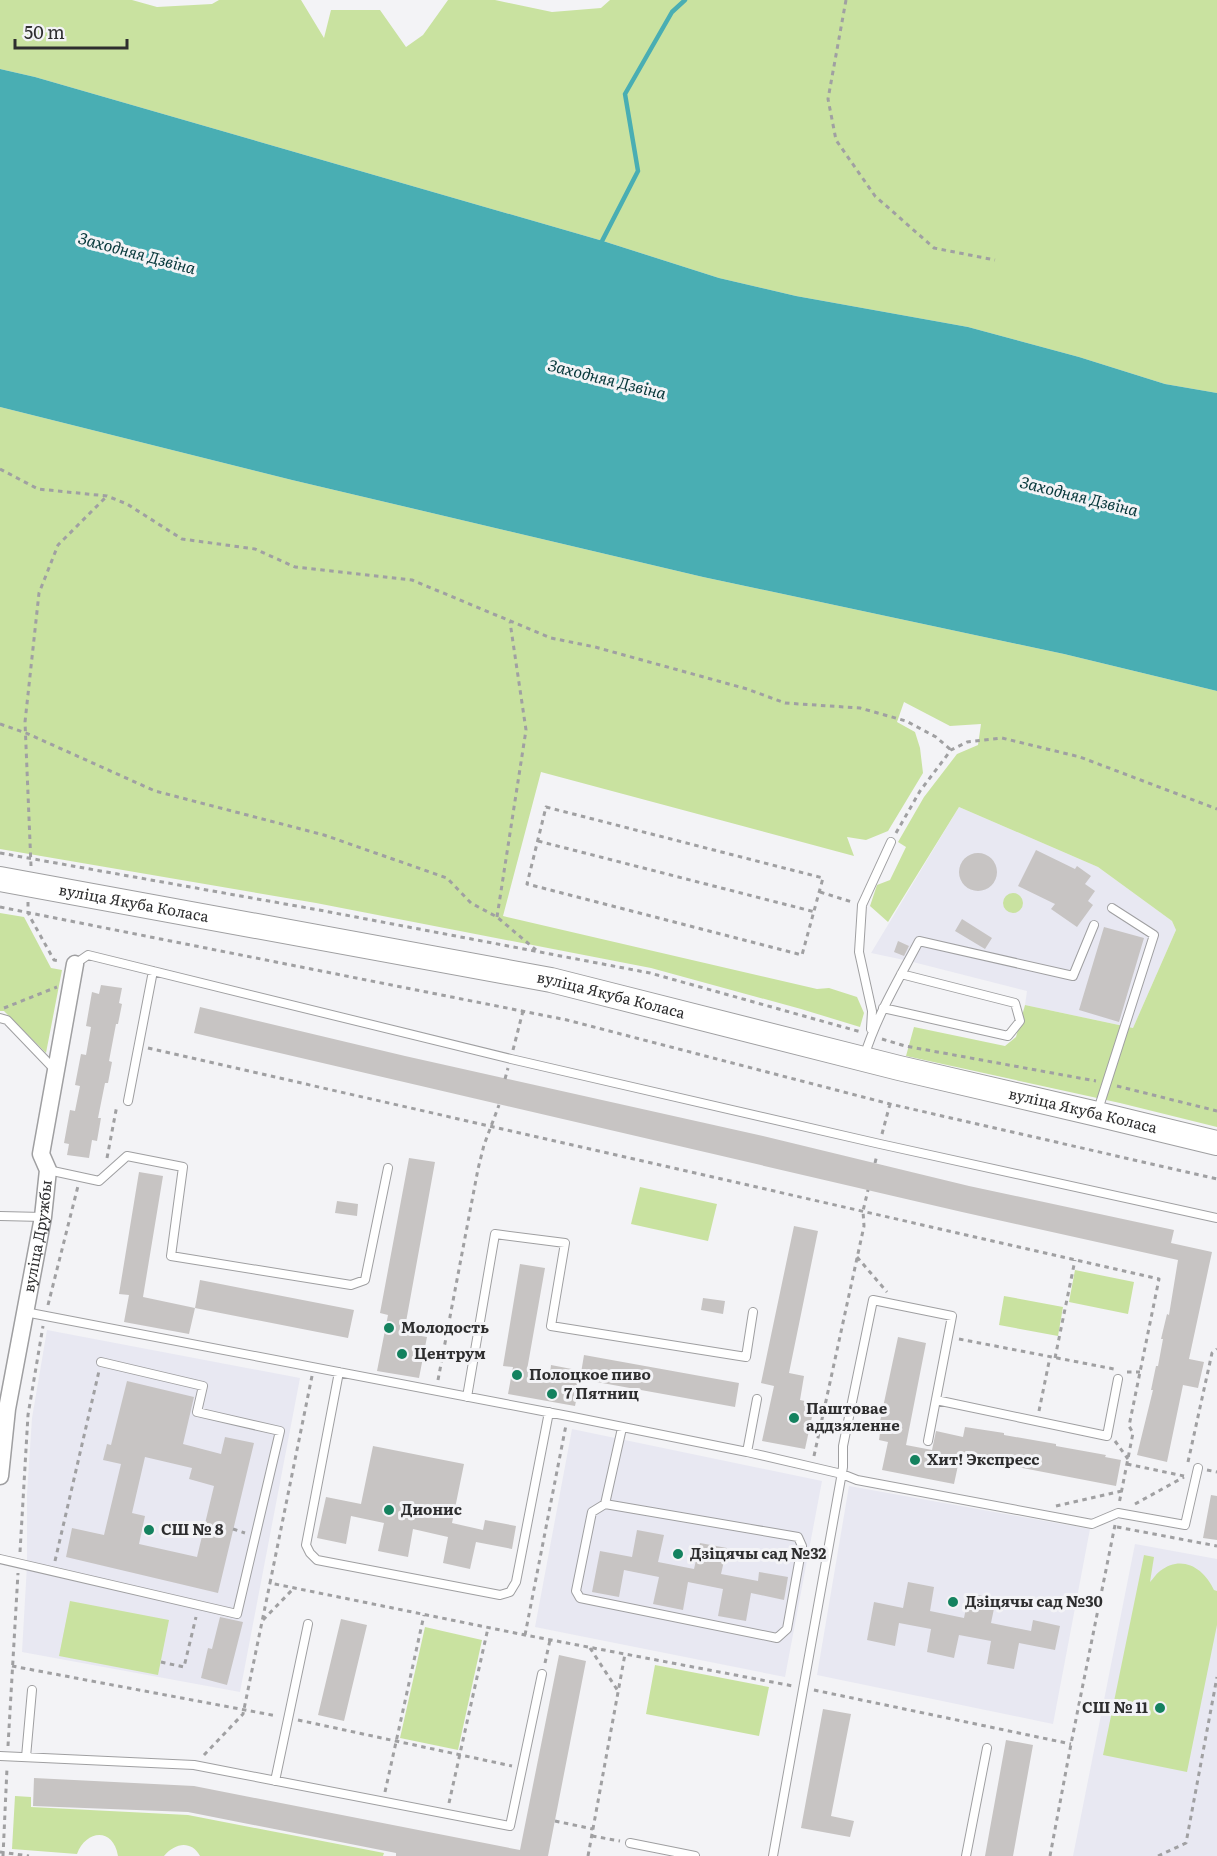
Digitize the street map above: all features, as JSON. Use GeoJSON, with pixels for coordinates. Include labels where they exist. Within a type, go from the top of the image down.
{"type":"FeatureCollection","features":[{"type":"Feature","properties":{"kind":"street","name":"вуліца Якуба Коласа"},"geometry":{"type":"LineString","coordinates":[[0,879],[550,980],[899,1068],[1217,1143]]}},
{"type":"Feature","properties":{"kind":"street","name":"вуліца Дружбы"},"geometry":{"type":"LineString","coordinates":[[0,1476],[6,1409],[43,1217],[48,1170],[41,1154],[75,964]]}},
{"type":"Feature","properties":{"kind":"lane"},"geometry":{"type":"LineString","coordinates":[[871,1035],[872,1011],[859,952],[862,904],[891,842]]}},
{"type":"Feature","properties":{"kind":"lane"},"geometry":{"type":"LineString","coordinates":[[1097,1114],[1154,935],[1112,908]]}},
{"type":"Feature","properties":{"kind":"lane"},"geometry":{"type":"LineString","coordinates":[[864,1058],[883,1008],[919,941],[1073,976],[1094,925]]}},
{"type":"Feature","properties":{"kind":"lane"},"geometry":{"type":"LineString","coordinates":[[75,964],[88,955],[500,1056],[880,1144],[1217,1218]]}},
{"type":"Feature","properties":{"kind":"lane"},"geometry":{"type":"LineString","coordinates":[[123,1100],[139,1046],[153,971]]}},
{"type":"Feature","properties":{"kind":"lane"},"geometry":{"type":"LineString","coordinates":[[883,1008],[1008,1036],[1020,1021],[1015,1003],[901,974]]}},
{"type":"Feature","properties":{"kind":"lane"},"geometry":{"type":"LineString","coordinates":[[0,1018],[7,1020],[55,1070]]}},
{"type":"Feature","properties":{"kind":"lane"},"geometry":{"type":"LineString","coordinates":[[48,1170],[99,1181],[127,1156],[183,1167],[171,1256],[351,1285],[365,1280],[388,1168]]}},
{"type":"Feature","properties":{"kind":"lane"},"geometry":{"type":"LineString","coordinates":[[0,1216],[43,1217]]}},
{"type":"Feature","properties":{"kind":"lane"},"geometry":{"type":"LineString","coordinates":[[467,1397],[495,1234],[565,1243],[551,1326],[746,1357],[753,1312]]}},
{"type":"Feature","properties":{"kind":"lane"},"geometry":{"type":"LineString","coordinates":[[773,1856],[842,1474],[843,1446],[873,1300],[952,1316],[928,1441]]}},
{"type":"Feature","properties":{"kind":"lane"},"geometry":{"type":"LineString","coordinates":[[25,1312],[549,1412],[747,1452],[842,1474],[857,1480],[1092,1524],[1118,1513],[1185,1525],[1198,1468]]}},
{"type":"Feature","properties":{"kind":"lane"},"geometry":{"type":"LineString","coordinates":[[0,1559],[237,1614],[280,1431],[197,1412],[203,1386],[101,1362]]}},
{"type":"Feature","properties":{"kind":"lane"},"geometry":{"type":"LineString","coordinates":[[339,1372],[306,1545],[310,1553],[317,1560],[500,1595],[510,1592],[516,1582],[549,1412]]}},
{"type":"Feature","properties":{"kind":"lane"},"geometry":{"type":"LineString","coordinates":[[936,1400],[1107,1436],[1118,1379]]}},
{"type":"Feature","properties":{"kind":"lane"},"geometry":{"type":"LineString","coordinates":[[747,1452],[757,1399]]}},
{"type":"Feature","properties":{"kind":"lane"},"geometry":{"type":"LineString","coordinates":[[605,1504],[798,1537],[802,1546],[787,1629],[777,1638],[580,1598],[576,1591],[592,1512],[605,1504],[622,1428]]}},
{"type":"Feature","properties":{"kind":"lane"},"geometry":{"type":"LineString","coordinates":[[275,1781],[309,1624]]}},
{"type":"Feature","properties":{"kind":"lane"},"geometry":{"type":"LineString","coordinates":[[3,1756],[194,1765],[510,1826],[542,1674]]}},
{"type":"Feature","properties":{"kind":"lane"},"geometry":{"type":"LineString","coordinates":[[26,1757],[32,1690]]}},
{"type":"Feature","properties":{"kind":"lane"},"geometry":{"type":"LineString","coordinates":[[966,1856],[987,1748]]}},
{"type":"Feature","properties":{"kind":"lane"},"geometry":{"type":"LineString","coordinates":[[630,1843],[695,1856]]}},
{"type":"Feature","properties":{"kind":"path"},"geometry":{"type":"LineString","coordinates":[[846,0],[828,99],[836,140],[875,196],[934,248],[996,260]]}},
{"type":"Feature","properties":{"kind":"path"},"geometry":{"type":"LineString","coordinates":[[0,469],[38,489],[107,496],[128,504],[182,539],[255,549],[295,567],[412,580],[551,638],[596,647],[725,683],[785,703],[860,708],[906,721],[936,737],[951,750]]}},
{"type":"Feature","properties":{"kind":"path"},"geometry":{"type":"LineString","coordinates":[[32,859],[25,722],[39,593],[58,545],[107,496]]}},
{"type":"Feature","properties":{"kind":"path"},"geometry":{"type":"LineString","coordinates":[[497,917],[526,730],[509,621]]}},
{"type":"Feature","properties":{"kind":"path"},"geometry":{"type":"LineString","coordinates":[[0,724],[26,733],[155,791],[324,835],[447,878],[471,903],[497,917],[538,951]]}},
{"type":"Feature","properties":{"kind":"path"},"geometry":{"type":"LineString","coordinates":[[891,842],[920,791],[951,750],[967,742],[1002,738],[1080,757],[1217,809]]}},
{"type":"Feature","properties":{"kind":"path"},"geometry":{"type":"LineString","coordinates":[[546,807],[823,878],[819,892],[802,955],[527,884],[546,807]]}},
{"type":"Feature","properties":{"kind":"path"},"geometry":{"type":"LineString","coordinates":[[538,842],[815,912]]}},
{"type":"Feature","properties":{"kind":"path"},"geometry":{"type":"LineString","coordinates":[[819,892],[862,904]]}},
{"type":"Feature","properties":{"kind":"path"},"geometry":{"type":"LineString","coordinates":[[0,907],[567,1020],[890,1104],[1217,1179]]}},
{"type":"Feature","properties":{"kind":"path"},"geometry":{"type":"LineString","coordinates":[[30,917],[54,960]]}},
{"type":"Feature","properties":{"kind":"path"},"geometry":{"type":"LineString","coordinates":[[0,1009],[72,981]]}},
{"type":"Feature","properties":{"kind":"path"},"geometry":{"type":"LineString","coordinates":[[513,1050],[523,1011]]}},
{"type":"Feature","properties":{"kind":"path"},"geometry":{"type":"LineString","coordinates":[[139,1046],[1159,1279],[1127,1426],[1133,1433],[1128,1461],[1050,1856]]}},
{"type":"Feature","properties":{"kind":"path"},"geometry":{"type":"LineString","coordinates":[[106,1164],[123,1100]]}},
{"type":"Feature","properties":{"kind":"path"},"geometry":{"type":"LineString","coordinates":[[880,1144],[890,1104]]}},
{"type":"Feature","properties":{"kind":"path"},"geometry":{"type":"LineString","coordinates":[[436,1391],[478,1169],[499,1105]]}},
{"type":"Feature","properties":{"kind":"path"},"geometry":{"type":"LineString","coordinates":[[29,1856],[2,1854],[3,1756],[12,1666],[28,1415],[45,1316],[80,1178]]}},
{"type":"Feature","properties":{"kind":"path"},"geometry":{"type":"LineString","coordinates":[[812,1467],[864,1226],[863,1211],[868,1190]]}},
{"type":"Feature","properties":{"kind":"path"},"geometry":{"type":"LineString","coordinates":[[857,1257],[898,1305]]}},
{"type":"Feature","properties":{"kind":"path"},"geometry":{"type":"LineString","coordinates":[[1055,1358],[1075,1260]]}},
{"type":"Feature","properties":{"kind":"path"},"geometry":{"type":"LineString","coordinates":[[948,1337],[1129,1372],[1140,1372]]}},
{"type":"Feature","properties":{"kind":"path"},"geometry":{"type":"LineString","coordinates":[[1189,1461],[1212,1353],[1217,1349]]}},
{"type":"Feature","properties":{"kind":"path"},"geometry":{"type":"LineString","coordinates":[[1037,1422],[1050,1357]]}},
{"type":"Feature","properties":{"kind":"path"},"geometry":{"type":"LineString","coordinates":[[52,1571],[101,1362]]}},
{"type":"Feature","properties":{"kind":"path"},"geometry":{"type":"LineString","coordinates":[[194,1765],[243,1714],[314,1368]]}},
{"type":"Feature","properties":{"kind":"path"},"geometry":{"type":"LineString","coordinates":[[525,1635],[568,1416]]}},
{"type":"Feature","properties":{"kind":"path"},"geometry":{"type":"LineString","coordinates":[[1107,1436],[1111,1437],[1128,1461],[1186,1476],[1118,1513]]}},
{"type":"Feature","properties":{"kind":"path"},"geometry":{"type":"LineString","coordinates":[[1050,1507],[1122,1491]]}},
{"type":"Feature","properties":{"kind":"path"},"geometry":{"type":"LineString","coordinates":[[1115,1526],[1217,1546]]}},
{"type":"Feature","properties":{"kind":"path"},"geometry":{"type":"LineString","coordinates":[[270,1583],[488,1628],[804,1688],[1071,1744]]}},
{"type":"Feature","properties":{"kind":"path"},"geometry":{"type":"LineString","coordinates":[[262,1622],[294,1588]]}},
{"type":"Feature","properties":{"kind":"path"},"geometry":{"type":"LineString","coordinates":[[161,1662],[184,1667],[199,1605]]}},
{"type":"Feature","properties":{"kind":"path"},"geometry":{"type":"LineString","coordinates":[[383,1802],[424,1615]]}},
{"type":"Feature","properties":{"kind":"path"},"geometry":{"type":"LineString","coordinates":[[447,1814],[488,1628]]}},
{"type":"Feature","properties":{"kind":"path"},"geometry":{"type":"LineString","coordinates":[[542,1674],[550,1640]]}},
{"type":"Feature","properties":{"kind":"path"},"geometry":{"type":"LineString","coordinates":[[590,1647],[619,1692]]}},
{"type":"Feature","properties":{"kind":"path"},"geometry":{"type":"LineString","coordinates":[[588,1856],[626,1654]]}},
{"type":"Feature","properties":{"kind":"path"},"geometry":{"type":"LineString","coordinates":[[12,1666],[288,1718],[522,1768]]}},
{"type":"Feature","properties":{"kind":"path"},"geometry":{"type":"LineString","coordinates":[[1158,1856],[1186,1843],[1217,1677]]}},
{"type":"Feature","properties":{"kind":"path"},"geometry":{"type":"LineString","coordinates":[[555,1821],[593,1829]]}},
{"type":"Feature","properties":{"kind":"path"},"geometry":{"type":"LineString","coordinates":[[592,1836],[630,1843]]}},
{"type":"Feature","properties":{"kind":"shaded area"},"geometry":{"type":"Polygon","coordinates":[[[959,807],[1098,867],[1172,921],[1176,930],[1133,1028],[1025,1005],[1027,991],[871,953],[959,807]]]}},
{"type":"Feature","properties":{"kind":"shaded area","name":"СШ № 8"},"geometry":{"type":"Polygon","coordinates":[[[47,1330],[300,1378],[240,1692],[22,1652],[32,1418],[47,1330]]]}},
{"type":"Feature","properties":{"kind":"shaded area","name":"Дзіцячы сад №32"},"geometry":{"type":"Polygon","coordinates":[[[572,1429],[822,1481],[785,1677],[535,1627],[572,1429]]]}},
{"type":"Feature","properties":{"kind":"shaded area","name":"Дзіцячы сад №30"},"geometry":{"type":"Polygon","coordinates":[[[849,1486],[1090,1529],[1053,1724],[817,1675],[849,1486]]]}},
{"type":"Feature","properties":{"kind":"shaded area","name":"СШ № 11"},"geometry":{"type":"Polygon","coordinates":[[[1135,1544],[1217,1559],[1217,1856],[1073,1856],[1135,1544]]]}},
{"type":"Feature","properties":{"kind":"green space"},"geometry":{"type":"Polygon","coordinates":[[[0,0],[132,0],[157,7],[212,4],[219,0],[301,0],[324,38],[331,10],[380,10],[406,47],[423,35],[448,0],[495,0],[552,12],[601,8],[610,0],[1217,0],[1217,393],[1165,384],[1079,357],[968,327],[796,296],[719,278],[603,241],[35,77],[0,69],[0,0]]]}},
{"type":"Feature","properties":{"kind":"green space"},"geometry":{"type":"Polygon","coordinates":[[[0,407],[292,480],[703,577],[1064,654],[1217,691],[1217,1127],[1120,1103],[906,1056],[914,1027],[1005,1046],[1016,1037],[1025,1005],[1133,1028],[1176,930],[1172,921],[1098,867],[959,807],[888,922],[870,906],[877,885],[890,880],[906,847],[898,842],[924,797],[957,754],[978,745],[981,724],[950,726],[904,702],[897,722],[915,732],[920,748],[923,773],[888,831],[866,840],[847,837],[854,856],[541,772],[503,916],[817,989],[829,988],[857,997],[864,1013],[860,1027],[651,968],[316,903],[0,849],[0,407]]]}},
{"type":"Feature","properties":{"kind":"green space"},"geometry":{"type":"Polygon","coordinates":[[[1013,893],[1020,896],[1023,903],[1020,910],[1013,913],[1006,910],[1003,903],[1006,896],[1013,893]]]}},
{"type":"Feature","properties":{"kind":"green space"},"geometry":{"type":"Polygon","coordinates":[[[0,913],[24,917],[51,968],[62,970],[46,1053],[4,1011],[0,1011],[0,913]]]}},
{"type":"Feature","properties":{"kind":"green space"},"geometry":{"type":"Polygon","coordinates":[[[640,1187],[717,1204],[708,1241],[631,1224],[640,1187]]]}},
{"type":"Feature","properties":{"kind":"green space"},"geometry":{"type":"Polygon","coordinates":[[[1075,1270],[1134,1282],[1128,1314],[1069,1302],[1075,1270]]]}},
{"type":"Feature","properties":{"kind":"green space"},"geometry":{"type":"Polygon","coordinates":[[[1004,1296],[1063,1307],[1058,1336],[999,1325],[1004,1296]]]}},
{"type":"Feature","properties":{"kind":"green space"},"geometry":{"type":"Polygon","coordinates":[[[1144,1555],[1154,1557],[1150,1582],[1168,1566],[1184,1564],[1198,1570],[1217,1591],[1217,1625],[1187,1772],[1103,1755],[1144,1555]]]}},
{"type":"Feature","properties":{"kind":"green space"},"geometry":{"type":"Polygon","coordinates":[[[70,1601],[169,1620],[158,1675],[59,1656],[70,1601]]]}},
{"type":"Feature","properties":{"kind":"green space"},"geometry":{"type":"Polygon","coordinates":[[[425,1627],[482,1640],[458,1750],[400,1738],[425,1627]]]}},
{"type":"Feature","properties":{"kind":"green space"},"geometry":{"type":"Polygon","coordinates":[[[655,1665],[769,1687],[759,1736],[646,1714],[655,1665]]]}},
{"type":"Feature","properties":{"kind":"green space"},"geometry":{"type":"Polygon","coordinates":[[[15,1796],[31,1797],[31,1807],[188,1815],[384,1853],[383,1856],[200,1856],[192,1847],[183,1845],[173,1848],[164,1856],[118,1856],[111,1840],[99,1835],[86,1840],[77,1854],[12,1849],[15,1796]]]}},
{"type":"Feature","properties":{"kind":"water","name":"Заходняя Дзвіна"},"geometry":{"type":"Polygon","coordinates":[[[0,69],[35,77],[603,241],[719,278],[796,296],[968,327],[1079,357],[1165,384],[1217,393],[1217,691],[1064,654],[703,577],[292,480],[0,407],[0,69]]]}},
{"type":"Feature","properties":{"kind":"building"},"geometry":{"type":"Polygon","coordinates":[[[1036,850],[1075,869],[1077,866],[1091,876],[1085,884],[1095,891],[1088,901],[1093,905],[1077,927],[1051,909],[1055,904],[1018,886],[1036,850]]]}},
{"type":"Feature","properties":{"kind":"building"},"geometry":{"type":"Polygon","coordinates":[[[978,853],[992,858],[997,872],[992,886],[978,891],[964,886],[959,872],[964,858],[978,853]]]}},
{"type":"Feature","properties":{"kind":"building"},"geometry":{"type":"Polygon","coordinates":[[[962,919],[992,938],[985,949],[955,931],[962,919]]]}},
{"type":"Feature","properties":{"kind":"building"},"geometry":{"type":"Polygon","coordinates":[[[1104,927],[1144,938],[1119,1022],[1079,1010],[1104,927]]]}},
{"type":"Feature","properties":{"kind":"building"},"geometry":{"type":"Polygon","coordinates":[[[898,941],[909,946],[904,956],[894,952],[898,941]]]}},
{"type":"Feature","properties":{"kind":"building"},"geometry":{"type":"Polygon","coordinates":[[[101,985],[122,988],[119,1003],[122,1004],[109,1061],[112,1062],[108,1083],[105,1083],[98,1118],[101,1118],[97,1141],[92,1140],[89,1158],[67,1155],[69,1144],[64,1143],[70,1110],[75,1111],[80,1086],[75,1085],[81,1054],[86,1055],[91,1027],[86,1026],[92,992],[99,994],[101,985]]]}},
{"type":"Feature","properties":{"kind":"building"},"geometry":{"type":"Polygon","coordinates":[[[200,1007],[405,1056],[763,1136],[969,1186],[1174,1230],[1171,1243],[1212,1252],[1189,1359],[1204,1362],[1198,1388],[1183,1385],[1167,1462],[1137,1455],[1153,1390],[1151,1390],[1156,1366],[1158,1366],[1163,1339],[1161,1339],[1167,1314],[1169,1315],[1178,1260],[194,1033],[200,1007]]]}},
{"type":"Feature","properties":{"kind":"building"},"geometry":{"type":"Polygon","coordinates":[[[409,1158],[435,1162],[404,1333],[427,1337],[419,1378],[377,1371],[388,1315],[380,1313],[409,1158]]]}},
{"type":"Feature","properties":{"kind":"building"},"geometry":{"type":"Polygon","coordinates":[[[139,1172],[163,1176],[143,1297],[195,1308],[189,1334],[124,1322],[129,1295],[119,1294],[139,1172]]]}},
{"type":"Feature","properties":{"kind":"building"},"geometry":{"type":"Polygon","coordinates":[[[337,1201],[358,1204],[357,1216],[335,1213],[337,1201]]]}},
{"type":"Feature","properties":{"kind":"building"},"geometry":{"type":"Polygon","coordinates":[[[794,1226],[818,1231],[789,1373],[804,1376],[800,1400],[815,1403],[805,1449],[762,1441],[774,1386],[761,1383],[794,1226]]]}},
{"type":"Feature","properties":{"kind":"building"},"geometry":{"type":"Polygon","coordinates":[[[520,1264],[545,1268],[527,1370],[550,1374],[551,1365],[582,1371],[575,1406],[508,1394],[513,1367],[503,1366],[520,1264]]]}},
{"type":"Feature","properties":{"kind":"building"},"geometry":{"type":"Polygon","coordinates":[[[200,1280],[354,1310],[348,1338],[195,1308],[200,1280]]]}},
{"type":"Feature","properties":{"kind":"building"},"geometry":{"type":"Polygon","coordinates":[[[703,1298],[725,1301],[723,1314],[701,1310],[703,1298]]]}},
{"type":"Feature","properties":{"kind":"building"},"geometry":{"type":"Polygon","coordinates":[[[898,1337],[926,1343],[906,1445],[932,1450],[936,1431],[963,1437],[965,1427],[1004,1433],[1004,1435],[1056,1444],[1056,1446],[1121,1460],[1116,1486],[960,1456],[954,1484],[882,1470],[888,1442],[879,1440],[881,1426],[879,1426],[898,1337]]]}},
{"type":"Feature","properties":{"kind":"building"},"geometry":{"type":"Polygon","coordinates":[[[584,1355],[739,1383],[735,1407],[580,1379],[584,1355]]]}},
{"type":"Feature","properties":{"kind":"building"},"geometry":{"type":"Polygon","coordinates":[[[127,1381],[194,1397],[183,1444],[221,1454],[225,1437],[254,1443],[218,1593],[66,1557],[72,1528],[104,1535],[121,1464],[103,1460],[107,1444],[111,1445],[127,1381]],[[145,1457],[132,1513],[145,1516],[139,1544],[197,1557],[214,1486],[189,1479],[192,1468],[145,1457]]]}},
{"type":"Feature","properties":{"kind":"building","name":"Дионис"},"geometry":{"type":"Polygon","coordinates":[[[373,1446],[464,1464],[452,1523],[483,1530],[485,1520],[516,1526],[512,1549],[476,1542],[470,1569],[443,1563],[448,1537],[413,1529],[408,1557],[378,1551],[384,1523],[351,1516],[346,1544],[317,1538],[326,1497],[361,1504],[373,1446]]]}},
{"type":"Feature","properties":{"kind":"building"},"geometry":{"type":"Polygon","coordinates":[[[1211,1495],[1217,1496],[1217,1540],[1203,1538],[1211,1495]]]}},
{"type":"Feature","properties":{"kind":"building"},"geometry":{"type":"Polygon","coordinates":[[[637,1530],[664,1535],[658,1562],[694,1569],[700,1543],[727,1548],[721,1574],[758,1581],[759,1572],[788,1577],[784,1600],[751,1593],[746,1621],[718,1616],[723,1589],[688,1582],[683,1610],[653,1604],[659,1577],[624,1570],[619,1597],[592,1592],[600,1551],[632,1557],[637,1530]]]}},
{"type":"Feature","properties":{"kind":"building"},"geometry":{"type":"Polygon","coordinates":[[[908,1582],[934,1587],[930,1611],[964,1618],[969,1593],[996,1599],[991,1623],[1031,1631],[1033,1620],[1060,1626],[1055,1650],[1019,1643],[1014,1669],[987,1664],[991,1641],[959,1635],[954,1658],[927,1652],[931,1629],[899,1623],[895,1646],[867,1640],[874,1602],[903,1608],[908,1582]]]}},
{"type":"Feature","properties":{"kind":"building"},"geometry":{"type":"Polygon","coordinates":[[[220,1617],[243,1622],[227,1685],[201,1678],[208,1648],[212,1649],[220,1617]]]}},
{"type":"Feature","properties":{"kind":"building"},"geometry":{"type":"Polygon","coordinates":[[[341,1619],[367,1625],[344,1721],[318,1715],[341,1619]]]}},
{"type":"Feature","properties":{"kind":"building"},"geometry":{"type":"Polygon","coordinates":[[[559,1655],[586,1661],[548,1856],[396,1856],[396,1853],[188,1812],[33,1806],[34,1778],[194,1786],[520,1850],[559,1655]]]}},
{"type":"Feature","properties":{"kind":"building"},"geometry":{"type":"Polygon","coordinates":[[[823,1709],[851,1714],[831,1816],[854,1821],[850,1837],[801,1828],[823,1709]]]}},
{"type":"Feature","properties":{"kind":"building"},"geometry":{"type":"Polygon","coordinates":[[[1006,1740],[1033,1745],[1013,1856],[985,1856],[1006,1740]]]}},
{"type":"Feature","properties":{"kind":"waterway"},"geometry":{"type":"LineString","coordinates":[[600,245],[638,171],[625,94],[672,12],[685,0]]}},
{"type":"Feature","properties":{"kind":"place","name":"Молодость"},"geometry":{"type":"Point","coordinates":[389,1328]}},
{"type":"Feature","properties":{"kind":"place","name":"Центрум"},"geometry":{"type":"Point","coordinates":[402,1354]}},
{"type":"Feature","properties":{"kind":"place","name":"Полоцкое пиво"},"geometry":{"type":"Point","coordinates":[517,1375]}},
{"type":"Feature","properties":{"kind":"place","name":"7 Пятниц"},"geometry":{"type":"Point","coordinates":[552,1394]}},
{"type":"Feature","properties":{"kind":"place","name":"Паштовае аддзяленне"},"geometry":{"type":"Point","coordinates":[794,1418]}},
{"type":"Feature","properties":{"kind":"place","name":"Хит! Экспресс"},"geometry":{"type":"Point","coordinates":[915,1460]}},
{"type":"Feature","properties":{"kind":"place","name":"Дионис"},"geometry":{"type":"Point","coordinates":[389,1510]}},
{"type":"Feature","properties":{"kind":"place","name":"СШ № 8"},"geometry":{"type":"Point","coordinates":[149,1530]}},
{"type":"Feature","properties":{"kind":"place","name":"Дзіцячы сад №32"},"geometry":{"type":"Point","coordinates":[678,1554]}},
{"type":"Feature","properties":{"kind":"place","name":"Дзіцячы сад №30"},"geometry":{"type":"Point","coordinates":[953,1602]}},
{"type":"Feature","properties":{"kind":"place","name":"СШ № 11"},"geometry":{"type":"Point","coordinates":[1160,1708]}}]}
